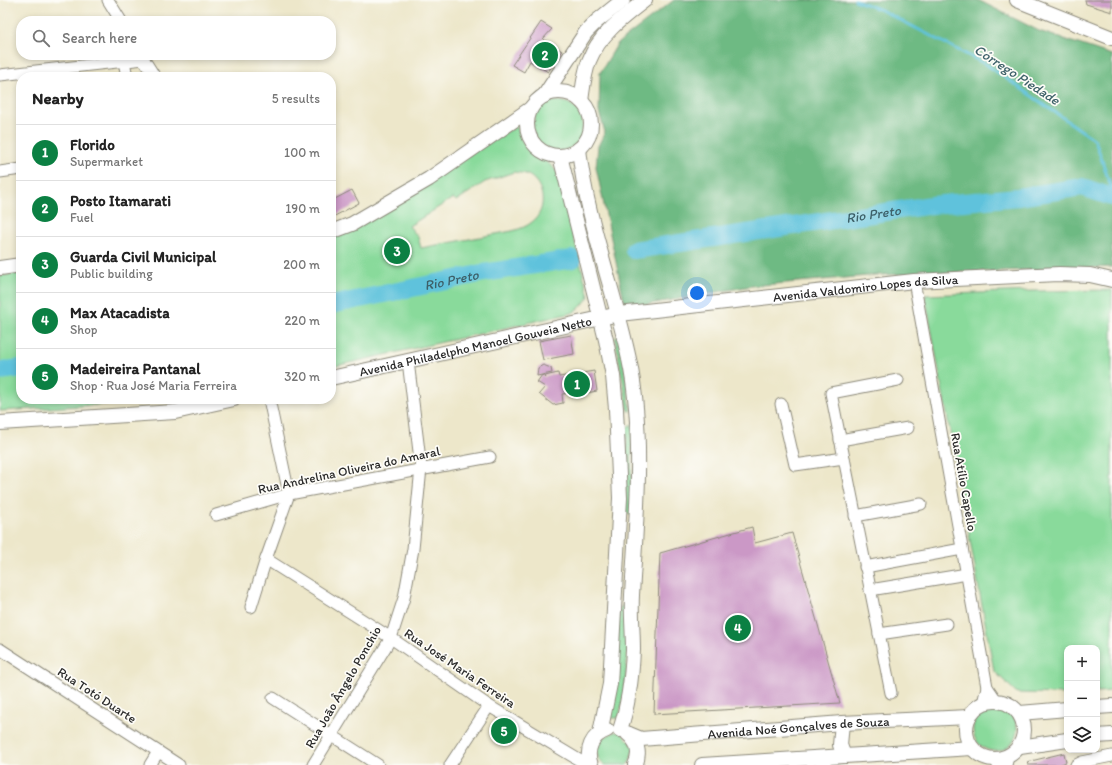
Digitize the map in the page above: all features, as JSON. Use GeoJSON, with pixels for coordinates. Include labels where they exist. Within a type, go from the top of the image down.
{"type":"FeatureCollection","features":[{"type":"Feature","properties":{"kind":"main road"},"geometry":{"type":"LineString","coordinates":[[544,96],[586,32],[597,21],[624,0]]}},
{"type":"Feature","properties":{"kind":"main road"},"geometry":{"type":"LineString","coordinates":[[581,102],[588,62],[598,44],[613,26],[645,0]]}},
{"type":"Feature","properties":{"kind":"main road"},"geometry":{"type":"LineString","coordinates":[[1017,0],[1112,38]]}},
{"type":"Feature","properties":{"kind":"main road"},"geometry":{"type":"LineString","coordinates":[[336,230],[352,224],[429,179],[530,109],[536,101],[544,96],[557,92],[570,94],[581,102],[588,113],[591,126],[587,139],[578,149],[570,154],[560,156],[547,154],[536,147],[528,136],[526,122],[530,109]]}},
{"type":"Feature","properties":{"kind":"main road"},"geometry":{"type":"LineString","coordinates":[[578,149],[585,194],[619,314],[631,371],[635,414],[638,493],[635,545],[636,559],[632,596],[633,650],[624,732]]}},
{"type":"Feature","properties":{"kind":"main road"},"geometry":{"type":"LineString","coordinates":[[560,156],[611,362],[616,417],[620,498],[610,684],[600,733]]}},
{"type":"Feature","properties":{"kind":"main road"},"geometry":{"type":"LineString","coordinates":[[0,268],[16,266]]}},
{"type":"Feature","properties":{"kind":"main road","name":"Avenida Valdomiro Lopes da Silva"},"geometry":{"type":"LineString","coordinates":[[619,314],[914,281],[1059,274],[1090,275],[1112,280]]}},
{"type":"Feature","properties":{"kind":"main road","name":"Avenida Philadelpho Manoel Gouveia Netto"},"geometry":{"type":"LineString","coordinates":[[336,377],[619,314]]}},
{"type":"Feature","properties":{"kind":"main road"},"geometry":{"type":"LineString","coordinates":[[0,423],[175,412],[211,404]]}},
{"type":"Feature","properties":{"kind":"main road"},"geometry":{"type":"LineString","coordinates":[[616,417],[635,414]]}},
{"type":"Feature","properties":{"kind":"main road"},"geometry":{"type":"LineString","coordinates":[[619,511],[629,525],[635,545]]}},
{"type":"Feature","properties":{"kind":"main road"},"geometry":{"type":"LineString","coordinates":[[616,570],[622,591],[632,596]]}},
{"type":"Feature","properties":{"kind":"main road"},"geometry":{"type":"LineString","coordinates":[[989,702],[1005,702],[1014,706],[1020,713],[1024,724],[1024,736],[1020,747],[1002,762],[978,754],[972,748],[967,739],[966,728],[969,717],[975,709],[989,702]]}},
{"type":"Feature","properties":{"kind":"main road"},"geometry":{"type":"LineString","coordinates":[[1100,707],[1112,706]]}},
{"type":"Feature","properties":{"kind":"main road"},"geometry":{"type":"LineString","coordinates":[[1020,713],[1064,710]]}},
{"type":"Feature","properties":{"kind":"main road","name":"Avenida Noé Gonçalves de Souza"},"geometry":{"type":"LineString","coordinates":[[624,732],[641,739],[842,723],[969,717]]}},
{"type":"Feature","properties":{"kind":"main road"},"geometry":{"type":"LineString","coordinates":[[842,723],[840,745],[844,756]]}},
{"type":"Feature","properties":{"kind":"main road"},"geometry":{"type":"LineString","coordinates":[[587,761],[592,742],[600,733],[610,729],[624,732],[637,746],[638,757],[635,765]]}},
{"type":"Feature","properties":{"kind":"main road"},"geometry":{"type":"LineString","coordinates":[[1100,736],[1112,734]]}},
{"type":"Feature","properties":{"kind":"main road"},"geometry":{"type":"LineString","coordinates":[[1020,747],[1064,740]]}},
{"type":"Feature","properties":{"kind":"main road"},"geometry":{"type":"LineString","coordinates":[[702,765],[972,748]]}},
{"type":"Feature","properties":{"kind":"street"},"geometry":{"type":"LineString","coordinates":[[108,0],[118,16]]}},
{"type":"Feature","properties":{"kind":"street"},"geometry":{"type":"LineString","coordinates":[[27,72],[128,60]]}},
{"type":"Feature","properties":{"kind":"street"},"geometry":{"type":"LineString","coordinates":[[144,60],[152,72]]}},
{"type":"Feature","properties":{"kind":"street"},"geometry":{"type":"LineString","coordinates":[[124,61],[126,72]]}},
{"type":"Feature","properties":{"kind":"street"},"geometry":{"type":"LineString","coordinates":[[0,75],[16,73]]}},
{"type":"Feature","properties":{"kind":"street"},"geometry":{"type":"LineString","coordinates":[[0,172],[16,170]]}},
{"type":"Feature","properties":{"kind":"street","name":"Rua Atílio Capello"},"geometry":{"type":"LineString","coordinates":[[914,281],[989,702]]}},
{"type":"Feature","properties":{"kind":"street","name":"Rua João Ângelo Ponchio"},"geometry":{"type":"LineString","coordinates":[[313,765],[391,638],[404,598],[413,549],[421,468],[408,361]]}},
{"type":"Feature","properties":{"kind":"street"},"geometry":{"type":"LineString","coordinates":[[891,693],[831,393],[898,380]]}},
{"type":"Feature","properties":{"kind":"street"},"geometry":{"type":"LineString","coordinates":[[251,607],[289,494],[270,404]]}},
{"type":"Feature","properties":{"kind":"street"},"geometry":{"type":"LineString","coordinates":[[781,404],[796,465],[844,458]]}},
{"type":"Feature","properties":{"kind":"street"},"geometry":{"type":"LineString","coordinates":[[840,440],[908,428]]}},
{"type":"Feature","properties":{"kind":"street","name":"Rua Andrelina Oliveira do Amaral"},"geometry":{"type":"LineString","coordinates":[[216,515],[289,494],[421,468],[490,457]]}},
{"type":"Feature","properties":{"kind":"street"},"geometry":{"type":"LineString","coordinates":[[855,516],[921,504]]}},
{"type":"Feature","properties":{"kind":"street"},"geometry":{"type":"LineString","coordinates":[[865,567],[962,549]]}},
{"type":"Feature","properties":{"kind":"street","name":"Rua José Maria Ferreira"},"geometry":{"type":"LineString","coordinates":[[266,559],[391,638],[489,706],[587,761]]}},
{"type":"Feature","properties":{"kind":"street"},"geometry":{"type":"LineString","coordinates":[[870,590],[967,574]]}},
{"type":"Feature","properties":{"kind":"street"},"geometry":{"type":"LineString","coordinates":[[879,634],[947,624]]}},
{"type":"Feature","properties":{"kind":"street","name":"Rua Totó Duarte"},"geometry":{"type":"LineString","coordinates":[[0,649],[179,765]]}},
{"type":"Feature","properties":{"kind":"street"},"geometry":{"type":"LineString","coordinates":[[273,698],[378,765]]}},
{"type":"Feature","properties":{"kind":"street"},"geometry":{"type":"LineString","coordinates":[[450,765],[489,706]]}},
{"type":"Feature","properties":{"kind":"street"},"geometry":{"type":"LineString","coordinates":[[150,765],[158,752]]}},
{"type":"Feature","properties":{"kind":"street"},"geometry":{"type":"LineString","coordinates":[[1076,765],[1082,762],[1112,756]]}},
{"type":"Feature","properties":{"kind":"green space"},"geometry":{"type":"Polygon","coordinates":[[[674,0],[978,0],[1039,31],[1112,55],[1112,267],[879,275],[751,286],[644,305],[625,305],[596,167],[598,146],[605,132],[599,112],[600,73],[618,43],[674,0]]]}},
{"type":"Feature","properties":{"kind":"green space"},"geometry":{"type":"Polygon","coordinates":[[[558,101],[568,103],[576,108],[581,116],[583,126],[581,136],[576,144],[568,149],[558,151],[548,149],[540,144],[535,136],[533,126],[535,116],[540,108],[548,103],[558,101]]]}},
{"type":"Feature","properties":{"kind":"green space"},"geometry":{"type":"Polygon","coordinates":[[[517,126],[520,137],[529,150],[545,160],[557,172],[589,297],[575,312],[336,366],[336,234],[517,126]],[[514,172],[485,182],[456,201],[453,198],[409,226],[418,237],[421,248],[512,231],[525,227],[537,217],[542,204],[542,196],[537,183],[526,174],[514,172]]]}},
{"type":"Feature","properties":{"kind":"green space"},"geometry":{"type":"Polygon","coordinates":[[[16,274],[16,404],[110,404],[0,411],[0,276],[16,274]]]}},
{"type":"Feature","properties":{"kind":"green space"},"geometry":{"type":"Polygon","coordinates":[[[1112,290],[1112,691],[1100,692],[1100,645],[1064,645],[1064,694],[1017,693],[994,671],[925,295],[1112,290]]]}},
{"type":"Feature","properties":{"kind":"green space"},"geometry":{"type":"Polygon","coordinates":[[[620,336],[631,411],[628,411],[615,337],[620,336]]]}},
{"type":"Feature","properties":{"kind":"green space"},"geometry":{"type":"Polygon","coordinates":[[[632,424],[631,515],[625,513],[627,427],[632,424]]]}},
{"type":"Feature","properties":{"kind":"green space"},"geometry":{"type":"Polygon","coordinates":[[[623,605],[627,633],[626,676],[619,718],[609,718],[618,680],[618,610],[623,605]]]}},
{"type":"Feature","properties":{"kind":"green space"},"geometry":{"type":"Polygon","coordinates":[[[991,707],[999,707],[1011,713],[1017,725],[1017,733],[1011,745],[999,751],[991,751],[979,745],[973,733],[973,725],[979,713],[991,707]]]}},
{"type":"Feature","properties":{"kind":"green space"},"geometry":{"type":"Polygon","coordinates":[[[614,732],[620,732],[634,746],[630,761],[627,765],[604,765],[599,759],[597,750],[601,739],[614,732]]]}},
{"type":"Feature","properties":{"kind":"building"},"geometry":{"type":"Polygon","coordinates":[[[1085,0],[1112,0],[1112,12],[1086,4],[1085,0]]]}},
{"type":"Feature","properties":{"kind":"building"},"geometry":{"type":"Polygon","coordinates":[[[541,22],[552,29],[543,39],[562,51],[548,72],[530,61],[524,72],[512,65],[541,22]]]}},
{"type":"Feature","properties":{"kind":"building"},"geometry":{"type":"Polygon","coordinates":[[[352,190],[359,203],[336,215],[336,198],[352,190]]]}},
{"type":"Feature","properties":{"kind":"building"},"geometry":{"type":"Polygon","coordinates":[[[571,335],[574,354],[543,360],[539,341],[571,335]]]}},
{"type":"Feature","properties":{"kind":"building"},"geometry":{"type":"Polygon","coordinates":[[[543,365],[551,368],[552,373],[537,376],[538,368],[543,365]]]}},
{"type":"Feature","properties":{"kind":"building"},"geometry":{"type":"Polygon","coordinates":[[[594,371],[597,391],[571,396],[570,393],[562,394],[563,403],[553,405],[539,394],[545,387],[537,382],[542,375],[546,378],[545,376],[558,373],[559,377],[594,371]]]}},
{"type":"Feature","properties":{"kind":"building"},"geometry":{"type":"Polygon","coordinates":[[[752,527],[755,543],[792,533],[840,703],[654,714],[660,553],[752,527]]]}},
{"type":"Feature","properties":{"kind":"building"},"geometry":{"type":"Polygon","coordinates":[[[1064,753],[1066,762],[1059,765],[1028,765],[1027,762],[1064,753]]]}},
{"type":"Feature","properties":{"kind":"waterway","name":"Córrego Piedade"},"geometry":{"type":"LineString","coordinates":[[855,0],[881,10],[987,65],[1095,140],[1112,190]]}},
{"type":"Feature","properties":{"kind":"waterway","name":"Rio Preto"},"geometry":{"type":"LineString","coordinates":[[634,250],[932,205],[1018,197],[1082,187],[1112,197]]}},
{"type":"Feature","properties":{"kind":"waterway","name":"Rio Preto"},"geometry":{"type":"LineString","coordinates":[[336,304],[484,273],[573,259]]}},
{"type":"Feature","properties":{"kind":"waterway","name":"Rio Preto"},"geometry":{"type":"LineString","coordinates":[[0,371],[16,369]]}},
{"type":"Feature","properties":{"kind":"place","name":"Posto Itamarati"},"geometry":{"type":"Point","coordinates":[545,55]}},
{"type":"Feature","properties":{"kind":"place","name":"Guarda Civil Municipal"},"geometry":{"type":"Point","coordinates":[397,251]}},
{"type":"Feature","properties":{"kind":"place","name":"Florido"},"geometry":{"type":"Point","coordinates":[577,384]}},
{"type":"Feature","properties":{"kind":"place","name":"Max Atacadista"},"geometry":{"type":"Point","coordinates":[738,628]}},
{"type":"Feature","properties":{"kind":"place","name":"Madeireira Pantanal"},"geometry":{"type":"Point","coordinates":[504,731]}}]}
